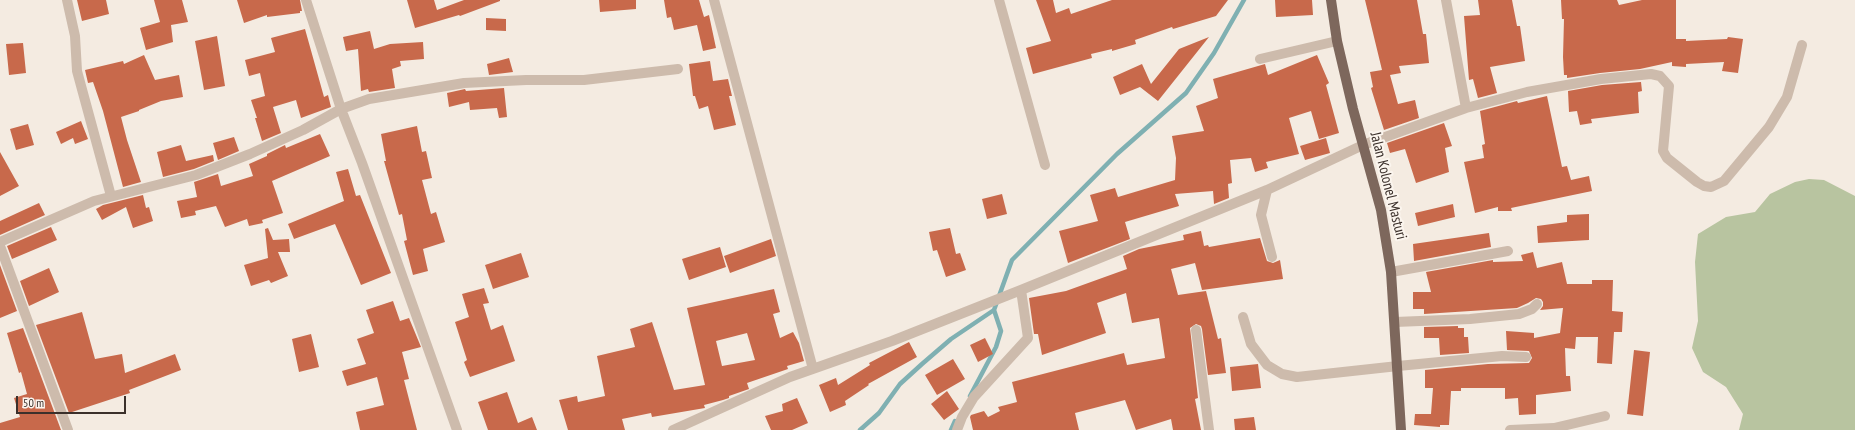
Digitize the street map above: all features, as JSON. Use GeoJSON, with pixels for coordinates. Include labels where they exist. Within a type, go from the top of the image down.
{"type":"FeatureCollection","features":[{"type":"Feature","properties":{"kind":"main road","name":"Jalan Kolonel Masturi"},"geometry":{"type":"LineString","coordinates":[[1331,0],[1337,41],[1353,109],[1381,210],[1391,272],[1398,366],[1400,430]]}},
{"type":"Feature","properties":{"kind":"street"},"geometry":{"type":"LineString","coordinates":[[67,0],[75,36],[77,71],[111,196]]}},
{"type":"Feature","properties":{"kind":"street"},"geometry":{"type":"LineString","coordinates":[[306,0],[340,109],[362,163],[457,430]]}},
{"type":"Feature","properties":{"kind":"street"},"geometry":{"type":"LineString","coordinates":[[714,0],[813,369]]}},
{"type":"Feature","properties":{"kind":"street"},"geometry":{"type":"LineString","coordinates":[[999,0],[1045,165]]}},
{"type":"Feature","properties":{"kind":"street"},"geometry":{"type":"LineString","coordinates":[[1446,0],[1466,108]]}},
{"type":"Feature","properties":{"kind":"street"},"geometry":{"type":"LineString","coordinates":[[1260,59],[1337,41]]}},
{"type":"Feature","properties":{"kind":"street"},"geometry":{"type":"LineString","coordinates":[[673,430],[790,377],[892,340],[1021,290],[1267,190],[1363,145],[1466,108],[1559,85],[1617,77],[1651,74],[1660,76],[1669,86],[1663,151],[1667,158],[1697,182],[1704,186],[1710,187],[1724,182],[1769,127],[1787,97],[1802,45]]}},
{"type":"Feature","properties":{"kind":"street"},"geometry":{"type":"LineString","coordinates":[[0,242],[94,201],[196,175],[250,154],[303,130],[340,109],[369,100],[464,83],[526,80],[584,80],[678,69]]}},
{"type":"Feature","properties":{"kind":"street"},"geometry":{"type":"LineString","coordinates":[[1267,190],[1262,215],[1272,257]]}},
{"type":"Feature","properties":{"kind":"street"},"geometry":{"type":"LineString","coordinates":[[0,246],[68,430]]}},
{"type":"Feature","properties":{"kind":"street"},"geometry":{"type":"LineString","coordinates":[[1391,272],[1508,251]]}},
{"type":"Feature","properties":{"kind":"street"},"geometry":{"type":"LineString","coordinates":[[957,430],[962,417],[974,397],[1028,338],[1021,290]]}},
{"type":"Feature","properties":{"kind":"street"},"geometry":{"type":"LineString","coordinates":[[1395,322],[1470,319],[1519,314],[1532,309],[1537,304]]}},
{"type":"Feature","properties":{"kind":"street"},"geometry":{"type":"LineString","coordinates":[[1243,316],[1251,344],[1267,364],[1282,374],[1296,377],[1502,356],[1526,357]]}},
{"type":"Feature","properties":{"kind":"street"},"geometry":{"type":"LineString","coordinates":[[1196,330],[1209,430]]}},
{"type":"Feature","properties":{"kind":"street"},"geometry":{"type":"LineString","coordinates":[[1510,430],[1554,428],[1605,416]]}},
{"type":"Feature","properties":{"kind":"green space"},"geometry":{"type":"Polygon","coordinates":[[[1809,179],[1824,180],[1855,196],[1855,430],[1739,430],[1743,414],[1726,387],[1703,372],[1692,348],[1698,321],[1695,262],[1698,234],[1726,217],[1755,212],[1770,194],[1795,182],[1809,179]]]}},
{"type":"Feature","properties":{"kind":"building"},"geometry":{"type":"Polygon","coordinates":[[[77,0],[106,0],[109,14],[82,21],[77,0]]]}},
{"type":"Feature","properties":{"kind":"building"},"geometry":{"type":"Polygon","coordinates":[[[154,0],[182,0],[188,22],[171,25],[173,42],[146,50],[140,28],[160,22],[154,0]]]}},
{"type":"Feature","properties":{"kind":"building"},"geometry":{"type":"Polygon","coordinates":[[[237,0],[300,0],[302,11],[300,11],[300,13],[267,17],[267,15],[244,23],[237,0]]]}},
{"type":"Feature","properties":{"kind":"building"},"geometry":{"type":"Polygon","coordinates":[[[407,0],[434,0],[437,10],[464,0],[500,1],[460,16],[459,15],[415,28],[407,0]]]}},
{"type":"Feature","properties":{"kind":"building"},"geometry":{"type":"Polygon","coordinates":[[[599,0],[636,0],[636,9],[600,12],[599,0]]]}},
{"type":"Feature","properties":{"kind":"building"},"geometry":{"type":"Polygon","coordinates":[[[664,0],[699,0],[704,17],[709,15],[716,48],[703,51],[697,25],[674,30],[671,17],[667,18],[664,0]]]}},
{"type":"Feature","properties":{"kind":"building"},"geometry":{"type":"Polygon","coordinates":[[[1036,0],[1053,0],[1056,13],[1069,8],[1071,14],[1112,0],[1228,0],[1216,16],[1173,29],[1172,27],[1135,40],[1136,44],[1112,51],[1112,49],[1091,54],[1092,58],[1033,74],[1026,48],[1051,41],[1036,0]]]}},
{"type":"Feature","properties":{"kind":"building"},"geometry":{"type":"Polygon","coordinates":[[[1275,0],[1312,0],[1313,15],[1276,17],[1275,0]]]}},
{"type":"Feature","properties":{"kind":"building"},"geometry":{"type":"Polygon","coordinates":[[[1365,0],[1417,0],[1423,34],[1426,34],[1429,63],[1399,66],[1401,73],[1390,75],[1398,104],[1415,100],[1419,118],[1384,130],[1371,88],[1373,87],[1370,72],[1382,70],[1365,0]]]}},
{"type":"Feature","properties":{"kind":"building"},"geometry":{"type":"Polygon","coordinates":[[[1478,0],[1512,0],[1517,26],[1520,26],[1525,61],[1490,67],[1497,93],[1478,98],[1473,79],[1469,80],[1464,16],[1480,15],[1478,0]]]}},
{"type":"Feature","properties":{"kind":"building"},"geometry":{"type":"Polygon","coordinates":[[[1561,0],[1617,0],[1619,5],[1642,0],[1676,0],[1676,39],[1686,39],[1686,41],[1727,39],[1728,37],[1743,39],[1738,73],[1722,71],[1724,62],[1686,64],[1686,67],[1672,66],[1672,62],[1640,69],[1567,78],[1567,75],[1564,75],[1564,19],[1562,19],[1561,0]]]}},
{"type":"Feature","properties":{"kind":"building"},"geometry":{"type":"Polygon","coordinates":[[[486,18],[506,19],[506,31],[486,30],[486,18]]]}},
{"type":"Feature","properties":{"kind":"building"},"geometry":{"type":"Polygon","coordinates":[[[305,29],[324,97],[328,95],[331,107],[301,118],[296,100],[273,107],[281,133],[262,141],[251,100],[265,96],[260,73],[249,76],[245,60],[275,52],[271,38],[305,29]]]}},
{"type":"Feature","properties":{"kind":"building"},"geometry":{"type":"Polygon","coordinates":[[[370,31],[374,49],[390,44],[423,42],[424,59],[400,61],[401,66],[392,69],[395,88],[369,92],[368,89],[361,91],[358,49],[346,51],[343,37],[370,31]]]}},
{"type":"Feature","properties":{"kind":"building"},"geometry":{"type":"Polygon","coordinates":[[[217,36],[225,86],[204,90],[195,41],[217,36]]]}},
{"type":"Feature","properties":{"kind":"building"},"geometry":{"type":"Polygon","coordinates":[[[1209,37],[1158,101],[1140,87],[1120,95],[1113,77],[1142,64],[1151,84],[1179,49],[1209,37]]]}},
{"type":"Feature","properties":{"kind":"building"},"geometry":{"type":"Polygon","coordinates":[[[23,43],[26,73],[9,75],[6,44],[23,43]]]}},
{"type":"Feature","properties":{"kind":"building"},"geometry":{"type":"Polygon","coordinates":[[[144,55],[155,80],[179,75],[183,97],[161,101],[121,117],[141,182],[123,187],[103,111],[93,82],[88,83],[85,70],[123,61],[124,64],[144,55]]]}},
{"type":"Feature","properties":{"kind":"building"},"geometry":{"type":"Polygon","coordinates":[[[1317,55],[1329,83],[1326,85],[1339,133],[1319,139],[1311,111],[1289,118],[1299,154],[1266,162],[1268,168],[1255,172],[1251,158],[1230,160],[1232,183],[1228,184],[1229,198],[1214,204],[1213,191],[1175,194],[1179,206],[1125,222],[1130,239],[1068,263],[1059,231],[1098,221],[1090,195],[1115,188],[1118,197],[1175,180],[1176,158],[1172,136],[1204,131],[1196,106],[1218,98],[1213,79],[1265,64],[1268,75],[1317,55]]]}},
{"type":"Feature","properties":{"kind":"building"},"geometry":{"type":"Polygon","coordinates":[[[509,58],[513,72],[489,75],[487,64],[509,58]]]}},
{"type":"Feature","properties":{"kind":"building"},"geometry":{"type":"Polygon","coordinates":[[[710,61],[713,81],[728,79],[732,96],[729,96],[736,125],[714,130],[708,106],[699,109],[695,96],[693,96],[689,64],[710,61]]]}},
{"type":"Feature","properties":{"kind":"building"},"geometry":{"type":"Polygon","coordinates":[[[1641,82],[1642,91],[1638,92],[1639,113],[1591,119],[1592,123],[1580,125],[1577,111],[1569,112],[1568,91],[1602,85],[1641,82]]]}},
{"type":"Feature","properties":{"kind":"building"},"geometry":{"type":"Polygon","coordinates":[[[504,88],[507,117],[499,118],[497,108],[470,110],[469,102],[449,107],[447,93],[465,89],[466,91],[504,88]]]}},
{"type":"Feature","properties":{"kind":"building"},"geometry":{"type":"Polygon","coordinates":[[[1547,96],[1562,167],[1567,166],[1571,180],[1589,176],[1592,191],[1511,208],[1512,211],[1498,211],[1498,207],[1475,213],[1464,162],[1484,158],[1482,145],[1485,144],[1480,111],[1517,101],[1518,103],[1547,96]]]}},
{"type":"Feature","properties":{"kind":"building"},"geometry":{"type":"Polygon","coordinates":[[[81,121],[88,139],[75,144],[73,138],[61,144],[56,132],[81,121]]]}},
{"type":"Feature","properties":{"kind":"building"},"geometry":{"type":"Polygon","coordinates":[[[1444,123],[1452,146],[1445,148],[1449,172],[1416,183],[1405,149],[1390,153],[1387,143],[1444,123]]]}},
{"type":"Feature","properties":{"kind":"building"},"geometry":{"type":"Polygon","coordinates":[[[28,124],[34,145],[16,150],[10,129],[28,124]]]}},
{"type":"Feature","properties":{"kind":"building"},"geometry":{"type":"Polygon","coordinates":[[[417,126],[422,152],[426,151],[432,178],[422,180],[431,214],[436,212],[445,242],[423,249],[428,271],[413,275],[404,241],[407,240],[402,214],[399,215],[384,161],[386,161],[381,134],[417,126]]]}},
{"type":"Feature","properties":{"kind":"building"},"geometry":{"type":"Polygon","coordinates":[[[320,134],[330,156],[272,181],[283,213],[262,220],[263,223],[249,226],[247,219],[225,227],[216,206],[195,211],[196,215],[181,218],[177,201],[197,197],[194,182],[218,174],[221,186],[253,176],[249,164],[267,156],[267,154],[285,145],[286,148],[320,134]]]}},
{"type":"Feature","properties":{"kind":"building"},"geometry":{"type":"Polygon","coordinates":[[[234,137],[239,151],[218,160],[213,143],[234,137]]]}},
{"type":"Feature","properties":{"kind":"building"},"geometry":{"type":"Polygon","coordinates":[[[1326,138],[1330,153],[1305,160],[1300,146],[1326,138]]]}},
{"type":"Feature","properties":{"kind":"building"},"geometry":{"type":"Polygon","coordinates":[[[181,145],[186,161],[213,155],[214,161],[194,169],[163,177],[157,152],[181,145]]]}},
{"type":"Feature","properties":{"kind":"building"},"geometry":{"type":"Polygon","coordinates":[[[0,152],[19,186],[0,196],[0,152]]]}},
{"type":"Feature","properties":{"kind":"building"},"geometry":{"type":"Polygon","coordinates":[[[348,169],[356,196],[360,195],[391,273],[361,285],[335,224],[294,239],[288,224],[344,201],[336,172],[348,169]]]}},
{"type":"Feature","properties":{"kind":"building"},"geometry":{"type":"Polygon","coordinates":[[[1002,194],[1007,214],[987,219],[982,199],[1002,194]]]}},
{"type":"Feature","properties":{"kind":"building"},"geometry":{"type":"Polygon","coordinates":[[[143,195],[146,208],[149,207],[153,221],[133,228],[126,207],[102,220],[96,209],[103,205],[143,195]]]}},
{"type":"Feature","properties":{"kind":"building"},"geometry":{"type":"Polygon","coordinates":[[[39,203],[45,215],[0,235],[0,221],[39,203]]]}},
{"type":"Feature","properties":{"kind":"building"},"geometry":{"type":"Polygon","coordinates":[[[1453,204],[1455,217],[1418,226],[1415,213],[1453,204]]]}},
{"type":"Feature","properties":{"kind":"building"},"geometry":{"type":"Polygon","coordinates":[[[1589,214],[1589,240],[1538,243],[1537,226],[1567,222],[1567,215],[1589,214]]]}},
{"type":"Feature","properties":{"kind":"building"},"geometry":{"type":"Polygon","coordinates":[[[51,227],[57,240],[12,259],[7,246],[51,227]]]}},
{"type":"Feature","properties":{"kind":"building"},"geometry":{"type":"Polygon","coordinates":[[[268,228],[273,240],[289,239],[290,252],[278,252],[288,276],[271,283],[269,280],[251,286],[244,265],[268,258],[265,229],[268,228]]]}},
{"type":"Feature","properties":{"kind":"building"},"geometry":{"type":"Polygon","coordinates":[[[950,228],[956,254],[960,253],[966,270],[946,277],[937,250],[933,251],[929,232],[950,228]]]}},
{"type":"Feature","properties":{"kind":"building"},"geometry":{"type":"Polygon","coordinates":[[[1201,231],[1204,246],[1208,245],[1209,247],[1260,238],[1267,261],[1273,263],[1280,260],[1283,279],[1202,290],[1195,263],[1171,269],[1178,295],[1206,291],[1218,339],[1221,338],[1226,373],[1208,375],[1201,326],[1196,324],[1190,328],[1198,398],[1195,399],[1201,430],[1173,430],[1171,419],[1136,430],[1125,400],[1075,413],[1079,430],[973,430],[970,417],[971,415],[984,411],[988,417],[1000,411],[998,407],[1017,402],[1012,382],[1124,353],[1127,365],[1165,358],[1159,318],[1132,323],[1126,293],[1097,303],[1106,333],[1042,355],[1038,334],[1034,334],[1029,298],[1066,291],[1127,269],[1123,256],[1139,249],[1184,240],[1183,235],[1201,231]]]}},
{"type":"Feature","properties":{"kind":"building"},"geometry":{"type":"Polygon","coordinates":[[[1489,233],[1491,247],[1414,261],[1413,244],[1489,233]]]}},
{"type":"Feature","properties":{"kind":"building"},"geometry":{"type":"Polygon","coordinates":[[[771,239],[776,256],[730,273],[724,256],[771,239]]]}},
{"type":"Feature","properties":{"kind":"building"},"geometry":{"type":"Polygon","coordinates":[[[720,247],[726,267],[689,280],[682,259],[720,247]]]}},
{"type":"Feature","properties":{"kind":"building"},"geometry":{"type":"Polygon","coordinates":[[[1533,252],[1537,268],[1562,262],[1567,284],[1592,284],[1592,280],[1613,280],[1612,311],[1623,312],[1622,332],[1614,332],[1612,364],[1597,363],[1598,337],[1576,337],[1575,349],[1565,348],[1566,376],[1570,376],[1571,391],[1536,395],[1536,414],[1519,415],[1518,398],[1505,399],[1505,388],[1461,388],[1461,391],[1451,391],[1449,425],[1440,425],[1440,427],[1414,425],[1415,414],[1431,414],[1433,388],[1425,388],[1425,370],[1488,364],[1529,363],[1532,358],[1529,351],[1507,350],[1506,331],[1534,333],[1534,338],[1560,333],[1563,308],[1540,310],[1543,306],[1543,302],[1541,299],[1536,298],[1517,308],[1424,314],[1424,309],[1413,309],[1413,292],[1431,292],[1426,272],[1493,260],[1493,262],[1523,261],[1521,255],[1533,252]]]}},
{"type":"Feature","properties":{"kind":"building"},"geometry":{"type":"Polygon","coordinates":[[[521,253],[529,277],[493,289],[485,265],[521,253]]]}},
{"type":"Feature","properties":{"kind":"building"},"geometry":{"type":"Polygon","coordinates":[[[0,265],[17,311],[0,318],[0,265]]]}},
{"type":"Feature","properties":{"kind":"building"},"geometry":{"type":"Polygon","coordinates":[[[49,268],[59,292],[29,306],[20,281],[49,268]]]}},
{"type":"Feature","properties":{"kind":"building"},"geometry":{"type":"Polygon","coordinates":[[[484,288],[489,303],[483,304],[491,330],[503,325],[515,361],[470,377],[464,362],[467,360],[455,322],[469,317],[462,294],[484,288]]]}},
{"type":"Feature","properties":{"kind":"building"},"geometry":{"type":"Polygon","coordinates":[[[774,289],[780,312],[773,314],[780,338],[793,332],[799,343],[804,361],[787,366],[788,369],[747,383],[749,389],[729,396],[729,398],[704,405],[705,408],[652,417],[651,413],[622,419],[625,430],[568,430],[559,400],[577,396],[578,402],[605,396],[597,356],[635,347],[630,329],[652,322],[674,390],[705,385],[687,308],[774,289]],[[747,333],[716,341],[722,366],[755,360],[747,333]]]}},
{"type":"Feature","properties":{"kind":"building"},"geometry":{"type":"Polygon","coordinates":[[[393,301],[400,321],[409,318],[421,347],[402,352],[409,379],[404,380],[417,430],[360,430],[356,412],[384,405],[377,377],[347,386],[342,371],[366,364],[357,339],[374,333],[366,310],[393,301]]]}},
{"type":"Feature","properties":{"kind":"building"},"geometry":{"type":"Polygon","coordinates":[[[82,312],[95,359],[122,354],[125,373],[175,354],[181,370],[129,390],[130,393],[69,413],[36,325],[82,312]]]}},
{"type":"Feature","properties":{"kind":"building"},"geometry":{"type":"Polygon","coordinates":[[[1458,326],[1458,328],[1464,328],[1464,337],[1468,337],[1469,353],[1440,355],[1439,338],[1424,338],[1424,327],[1458,326]]]}},
{"type":"Feature","properties":{"kind":"building"},"geometry":{"type":"Polygon","coordinates":[[[23,328],[61,430],[0,430],[0,423],[20,417],[14,398],[27,394],[7,333],[23,328]]]}},
{"type":"Feature","properties":{"kind":"building"},"geometry":{"type":"Polygon","coordinates":[[[311,334],[319,367],[299,372],[292,339],[311,334]]]}},
{"type":"Feature","properties":{"kind":"building"},"geometry":{"type":"Polygon","coordinates":[[[985,338],[993,354],[978,362],[970,345],[985,338]]]}},
{"type":"Feature","properties":{"kind":"building"},"geometry":{"type":"Polygon","coordinates":[[[909,342],[917,357],[868,384],[869,385],[845,401],[846,405],[830,412],[819,385],[836,378],[838,385],[870,365],[869,363],[909,342]]]}},
{"type":"Feature","properties":{"kind":"building"},"geometry":{"type":"Polygon","coordinates":[[[1634,350],[1650,352],[1643,416],[1627,414],[1634,350]]]}},
{"type":"Feature","properties":{"kind":"building"},"geometry":{"type":"Polygon","coordinates":[[[953,359],[965,379],[937,395],[925,375],[953,359]]]}},
{"type":"Feature","properties":{"kind":"building"},"geometry":{"type":"Polygon","coordinates":[[[1258,364],[1261,388],[1232,391],[1230,367],[1258,364]]]}},
{"type":"Feature","properties":{"kind":"building"},"geometry":{"type":"Polygon","coordinates":[[[947,391],[959,409],[944,420],[931,404],[947,391]]]}},
{"type":"Feature","properties":{"kind":"building"},"geometry":{"type":"Polygon","coordinates":[[[507,392],[518,423],[532,417],[537,430],[488,430],[478,402],[507,392]]]}},
{"type":"Feature","properties":{"kind":"building"},"geometry":{"type":"Polygon","coordinates":[[[797,398],[808,423],[792,430],[771,430],[765,416],[783,411],[782,404],[797,398]]]}},
{"type":"Feature","properties":{"kind":"building"},"geometry":{"type":"Polygon","coordinates":[[[1254,417],[1256,430],[1235,430],[1234,419],[1254,417]]]}},
{"type":"Feature","properties":{"kind":"waterway"},"geometry":{"type":"LineString","coordinates":[[860,430],[879,413],[900,384],[922,364],[951,339],[994,310],[1012,260],[1117,154],[1186,93],[1214,53],[1244,0]]}},
{"type":"Feature","properties":{"kind":"waterway"},"geometry":{"type":"LineString","coordinates":[[970,396],[996,347],[1001,331],[994,310]]}},
{"type":"Feature","properties":{"kind":"waterway"},"geometry":{"type":"LineString","coordinates":[[951,430],[955,421]]}}]}
